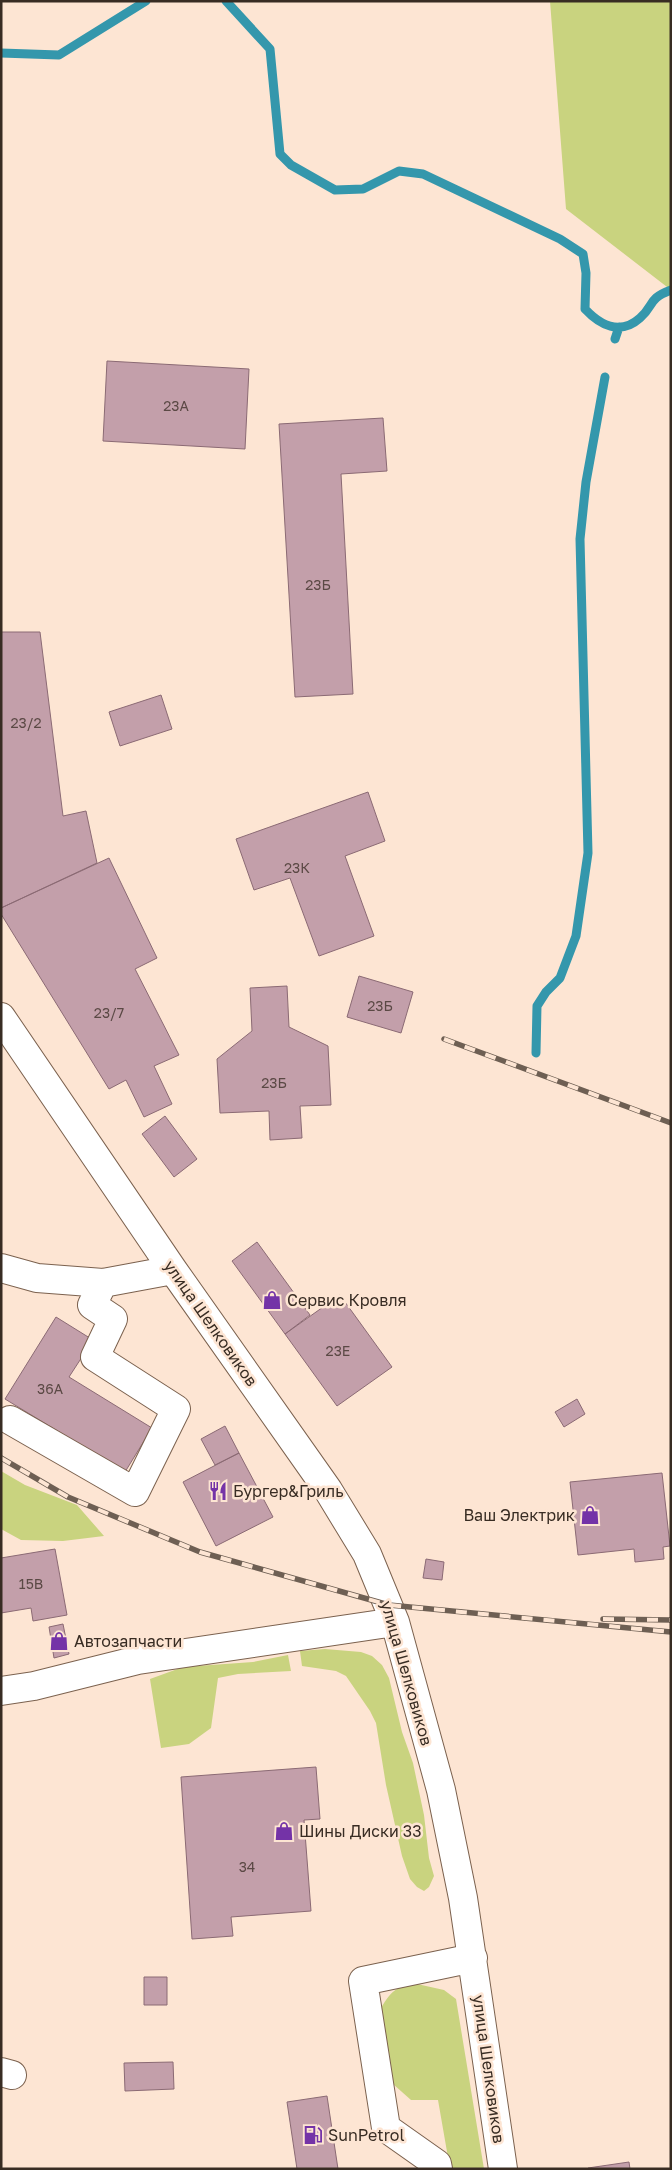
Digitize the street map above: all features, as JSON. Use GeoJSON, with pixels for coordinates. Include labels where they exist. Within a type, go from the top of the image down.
{"type":"FeatureCollection","features":[{"type":"Feature","properties":{"kind":"street","name":"улица Шелковиков"},"geometry":{"type":"LineString","coordinates":[[1,1017],[173,1270],[328,1490],[367,1554],[395,1622],[441,1790],[464,1898],[503,2169]]}},
{"type":"Feature","properties":{"kind":"street"},"geometry":{"type":"LineString","coordinates":[[1,1268],[37,1278],[103,1283],[173,1270]]}},
{"type":"Feature","properties":{"kind":"street"},"geometry":{"type":"LineString","coordinates":[[10,1420],[135,1492],[176,1409],[95,1357],[113,1319],[92,1306],[103,1283]]}},
{"type":"Feature","properties":{"kind":"street"},"geometry":{"type":"LineString","coordinates":[[1,1691],[34,1686],[138,1660],[395,1622]]}},
{"type":"Feature","properties":{"kind":"street"},"geometry":{"type":"LineString","coordinates":[[438,2169],[437,2164],[420,2150],[386,2128],[364,1981],[473,1958]]}},
{"type":"Feature","properties":{"kind":"green space"},"geometry":{"type":"Polygon","coordinates":[[[550,1],[671,1],[671,290],[566,209],[550,1]]]}},
{"type":"Feature","properties":{"kind":"green space"},"geometry":{"type":"Polygon","coordinates":[[[1,1471],[25,1485],[77,1505],[104,1536],[63,1541],[21,1540],[1,1529],[1,1471]]]}},
{"type":"Feature","properties":{"kind":"green space"},"geometry":{"type":"Polygon","coordinates":[[[325,1649],[361,1652],[372,1656],[382,1665],[389,1678],[402,1732],[413,1763],[424,1815],[429,1858],[434,1876],[429,1887],[424,1891],[417,1887],[410,1879],[402,1856],[386,1785],[376,1723],[370,1711],[346,1676],[336,1671],[302,1666],[300,1651],[325,1649]]]}},
{"type":"Feature","properties":{"kind":"green space"},"geometry":{"type":"Polygon","coordinates":[[[288,1655],[291,1671],[238,1674],[218,1678],[211,1728],[189,1744],[161,1748],[150,1679],[183,1667],[253,1662],[288,1655]]]}},
{"type":"Feature","properties":{"kind":"green space"},"geometry":{"type":"Polygon","coordinates":[[[417,1984],[444,1990],[456,1999],[484,2169],[450,2169],[438,2100],[411,2100],[393,2084],[379,2011],[394,1991],[417,1984]]]}},
{"type":"Feature","properties":{"kind":"building"},"geometry":{"type":"Polygon","coordinates":[[[107,361],[249,369],[245,449],[103,441],[107,361]]]}},
{"type":"Feature","properties":{"kind":"building"},"geometry":{"type":"Polygon","coordinates":[[[383,418],[387,471],[341,474],[353,694],[295,697],[279,424],[383,418]]]}},
{"type":"Feature","properties":{"kind":"building"},"geometry":{"type":"Polygon","coordinates":[[[1,632],[40,632],[63,816],[86,811],[97,863],[1,908],[1,632]]]}},
{"type":"Feature","properties":{"kind":"building"},"geometry":{"type":"Polygon","coordinates":[[[161,695],[172,729],[120,746],[109,712],[161,695]]]}},
{"type":"Feature","properties":{"kind":"building"},"geometry":{"type":"Polygon","coordinates":[[[368,792],[385,841],[345,856],[374,936],[319,956],[290,878],[254,890],[236,839],[368,792]]]}},
{"type":"Feature","properties":{"kind":"building"},"geometry":{"type":"Polygon","coordinates":[[[109,858],[157,958],[135,969],[179,1055],[154,1066],[172,1104],[144,1117],[126,1080],[109,1089],[1,914],[1,908],[109,858]]]}},
{"type":"Feature","properties":{"kind":"building"},"geometry":{"type":"Polygon","coordinates":[[[359,976],[413,992],[401,1033],[347,1017],[359,976]]]}},
{"type":"Feature","properties":{"kind":"building"},"geometry":{"type":"Polygon","coordinates":[[[287,986],[289,1027],[328,1046],[331,1105],[300,1106],[302,1138],[270,1140],[269,1111],[220,1113],[217,1059],[252,1031],[250,988],[287,986]]]}},
{"type":"Feature","properties":{"kind":"building"},"geometry":{"type":"Polygon","coordinates":[[[165,1116],[197,1159],[174,1177],[142,1134],[165,1116]]]}},
{"type":"Feature","properties":{"kind":"building"},"geometry":{"type":"Polygon","coordinates":[[[257,1242],[310,1315],[285,1334],[232,1261],[257,1242]]]}},
{"type":"Feature","properties":{"kind":"building"},"geometry":{"type":"Polygon","coordinates":[[[340,1295],[392,1367],[337,1406],[285,1334],[340,1295]]]}},
{"type":"Feature","properties":{"kind":"building"},"geometry":{"type":"Polygon","coordinates":[[[56,1317],[93,1340],[69,1377],[152,1428],[125,1472],[5,1399],[56,1317]]]}},
{"type":"Feature","properties":{"kind":"building"},"geometry":{"type":"Polygon","coordinates":[[[577,1399],[585,1414],[564,1427],[555,1412],[577,1399]]]}},
{"type":"Feature","properties":{"kind":"building"},"geometry":{"type":"Polygon","coordinates":[[[225,1426],[239,1453],[215,1465],[201,1439],[225,1426]]]}},
{"type":"Feature","properties":{"kind":"building"},"geometry":{"type":"Polygon","coordinates":[[[239,1453],[273,1517],[216,1546],[183,1482],[239,1453]]]}},
{"type":"Feature","properties":{"kind":"building"},"geometry":{"type":"Polygon","coordinates":[[[662,1473],[670,1546],[663,1547],[664,1559],[635,1562],[634,1549],[578,1555],[570,1482],[662,1473]]]}},
{"type":"Feature","properties":{"kind":"building"},"geometry":{"type":"Polygon","coordinates":[[[55,1549],[67,1615],[33,1621],[31,1608],[1,1613],[1,1558],[55,1549]]]}},
{"type":"Feature","properties":{"kind":"building"},"geometry":{"type":"Polygon","coordinates":[[[426,1559],[444,1562],[442,1580],[423,1578],[426,1559]]]}},
{"type":"Feature","properties":{"kind":"building","name":"Автозапчасти"},"geometry":{"type":"Polygon","coordinates":[[[63,1624],[69,1654],[54,1658],[49,1627],[63,1624]]]}},
{"type":"Feature","properties":{"kind":"building"},"geometry":{"type":"Polygon","coordinates":[[[316,1767],[320,1819],[304,1820],[311,1911],[231,1917],[233,1936],[192,1939],[181,1777],[316,1767]]]}},
{"type":"Feature","properties":{"kind":"building"},"geometry":{"type":"Polygon","coordinates":[[[144,1977],[167,1977],[167,2005],[144,2005],[144,1977]]]}},
{"type":"Feature","properties":{"kind":"building"},"geometry":{"type":"Polygon","coordinates":[[[173,2062],[174,2089],[125,2091],[124,2063],[173,2062]]]}},
{"type":"Feature","properties":{"kind":"building","name":"SunPetrol"},"geometry":{"type":"Polygon","coordinates":[[[327,2096],[338,2169],[297,2169],[287,2102],[327,2096]]]}},
{"type":"Feature","properties":{"kind":"building"},"geometry":{"type":"Polygon","coordinates":[[[629,2162],[630,2169],[588,2169],[588,2168],[629,2162]]]}},
{"type":"Feature","properties":{"kind":"waterway"},"geometry":{"type":"LineString","coordinates":[[1,53],[59,55],[146,1]]}},
{"type":"Feature","properties":{"kind":"waterway"},"geometry":{"type":"LineString","coordinates":[[226,1],[270,49],[280,154],[291,165],[335,190],[363,189],[399,171],[423,174],[560,239],[583,254],[586,273],[585,309],[604,324],[618,327],[633,323],[645,313],[658,296],[671,290]]}},
{"type":"Feature","properties":{"kind":"waterway"},"geometry":{"type":"LineString","coordinates":[[615,339],[619,327]]}},
{"type":"Feature","properties":{"kind":"waterway"},"geometry":{"type":"LineString","coordinates":[[536,1053],[537,1006],[546,992],[560,978],[576,936],[588,853],[580,539],[586,482],[605,377]]}},
{"type":"Feature","properties":{"kind":"railway"},"geometry":{"type":"LineString","coordinates":[[444,1039],[671,1123]]}},
{"type":"Feature","properties":{"kind":"railway"},"geometry":{"type":"LineString","coordinates":[[1,1458],[68,1497],[200,1552],[389,1605],[671,1632]]}},
{"type":"Feature","properties":{"kind":"railway"},"geometry":{"type":"LineString","coordinates":[[603,1619],[671,1620]]}},
{"type":"Feature","properties":{"kind":"place","name":"Сервис Кровля"},"geometry":{"type":"Point","coordinates":[272,1300]}},
{"type":"Feature","properties":{"kind":"place","name":"Бургер&Гриль"},"geometry":{"type":"Point","coordinates":[218,1491]}},
{"type":"Feature","properties":{"kind":"place","name":"Ваш Электрик"},"geometry":{"type":"Point","coordinates":[590,1515]}},
{"type":"Feature","properties":{"kind":"place","name":"Автозапчасти"},"geometry":{"type":"Point","coordinates":[59,1641]}},
{"type":"Feature","properties":{"kind":"place","name":"Шины Диски 33"},"geometry":{"type":"Point","coordinates":[284,1831]}},
{"type":"Feature","properties":{"kind":"place","name":"SunPetrol"},"geometry":{"type":"Point","coordinates":[313,2135]}}]}
